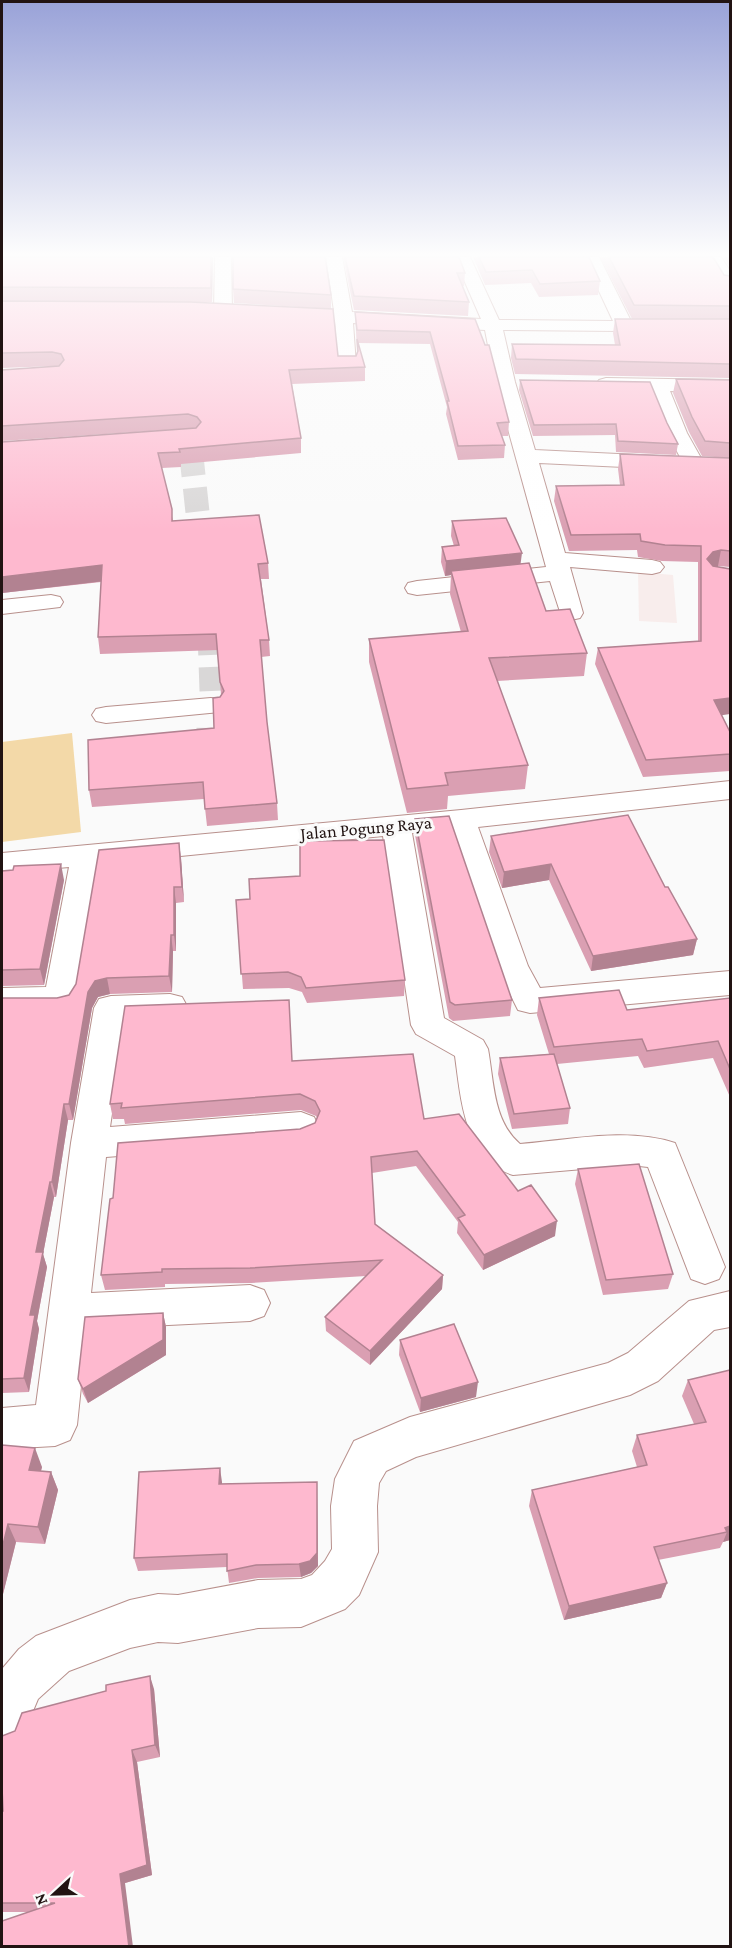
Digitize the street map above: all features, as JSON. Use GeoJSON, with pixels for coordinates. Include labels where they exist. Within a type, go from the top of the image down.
{"type":"FeatureCollection","features":[{"type":"Feature","properties":{"kind":"street"},"geometry":{"type":"LineString","coordinates":[[346,348],[347,365]]}},
{"type":"Feature","properties":{"kind":"street"},"geometry":{"type":"LineString","coordinates":[[498,348],[505,382],[571,613]]}},
{"type":"Feature","properties":{"kind":"street"},"geometry":{"type":"LineString","coordinates":[[505,382],[528,383]]}},
{"type":"Feature","properties":{"kind":"street"},"geometry":{"type":"LineString","coordinates":[[587,384],[730,386]]}},
{"type":"Feature","properties":{"kind":"street"},"geometry":{"type":"LineString","coordinates":[[658,385],[677,433],[694,465]]}},
{"type":"Feature","properties":{"kind":"street"},"geometry":{"type":"LineString","coordinates":[[526,456],[730,466]]}},
{"type":"Feature","properties":{"kind":"street"},"geometry":{"type":"LineString","coordinates":[[417,588],[558,566],[652,567]]}},
{"type":"Feature","properties":{"kind":"street"},"geometry":{"type":"LineString","coordinates":[[2,608],[51,602]]}},
{"type":"Feature","properties":{"kind":"street"},"geometry":{"type":"LineString","coordinates":[[106,715],[211,706]]}},
{"type":"Feature","properties":{"kind":"street","name":"Jalan Pogung Raya"},"geometry":{"type":"LineString","coordinates":[[3,870],[86,854],[461,819],[730,790]]}},
{"type":"Feature","properties":{"kind":"street"},"geometry":{"type":"LineString","coordinates":[[461,819],[513,966],[530,1001],[730,983]]}},
{"type":"Feature","properties":{"kind":"street"},"geometry":{"type":"LineString","coordinates":[[396,825],[428,1024],[471,1049],[482,1118],[496,1145],[513,1160],[630,1150],[662,1154],[705,1266]]}},
{"type":"Feature","properties":{"kind":"street"},"geometry":{"type":"LineString","coordinates":[[2,1000],[60,999],[83,883],[86,854]]}},
{"type":"Feature","properties":{"kind":"street"},"geometry":{"type":"LineString","coordinates":[[2,1428],[55,1425],[89,1143],[111,1008],[205,1005]]}},
{"type":"Feature","properties":{"kind":"street"},"geometry":{"type":"LineString","coordinates":[[89,1143],[301,1127]]}},
{"type":"Feature","properties":{"kind":"street"},"geometry":{"type":"LineString","coordinates":[[69,1312],[250,1303]]}},
{"type":"Feature","properties":{"kind":"street"},"geometry":{"type":"LineString","coordinates":[[2,1725],[21,1682],[53,1653],[130,1624],[234,1608],[301,1603],[328,1592],[342,1578],[355,1552],[354,1506],[357,1479],[370,1456],[410,1438],[615,1381],[644,1367],[703,1314],[730,1309]]}},
{"type":"Feature","properties":{"kind":"shaded area"},"geometry":{"type":"Polygon","coordinates":[[[638,572],[673,575],[677,623],[639,621],[638,572]]]}},
{"type":"Feature","properties":{"kind":"shaded area"},"geometry":{"type":"Polygon","coordinates":[[[72,733],[81,832],[2,842],[2,742],[72,733]]]}},
{"type":"Feature","properties":{"kind":"building"},"geometry":{"type":"Polygon","coordinates":[[[2,348],[337,348],[338,356],[356,356],[360,348],[365,367],[289,370],[301,438],[158,453],[172,509],[172,521],[259,515],[268,563],[258,564],[269,640],[260,640],[277,803],[205,809],[203,782],[89,790],[88,740],[214,728],[213,698],[220,697],[224,691],[220,682],[216,634],[98,637],[102,565],[2,577],[2,442],[196,428],[201,422],[197,417],[188,414],[2,426],[2,370],[59,366],[64,360],[61,354],[52,352],[2,353],[2,348]]]}},
{"type":"Feature","properties":{"kind":"building"},"geometry":{"type":"Polygon","coordinates":[[[434,348],[490,348],[509,422],[497,423],[505,445],[458,446],[447,401],[449,401],[434,348]]]}},
{"type":"Feature","properties":{"kind":"building"},"geometry":{"type":"Polygon","coordinates":[[[513,348],[730,348],[730,364],[516,359],[513,348]]]}},
{"type":"Feature","properties":{"kind":"building"},"geometry":{"type":"Polygon","coordinates":[[[676,379],[730,380],[730,443],[705,441],[676,379]]]}},
{"type":"Feature","properties":{"kind":"building"},"geometry":{"type":"Polygon","coordinates":[[[520,380],[650,382],[678,444],[618,441],[616,424],[534,425],[520,380]]]}},
{"type":"Feature","properties":{"kind":"building"},"geometry":{"type":"Polygon","coordinates":[[[620,454],[730,458],[730,551],[713,552],[707,559],[713,566],[730,569],[730,698],[714,700],[730,732],[730,754],[646,760],[598,648],[701,641],[701,546],[665,545],[641,541],[640,534],[571,535],[556,486],[624,485],[620,454]]]}},
{"type":"Feature","properties":{"kind":"building"},"geometry":{"type":"Polygon","coordinates":[[[506,518],[522,553],[446,561],[442,547],[459,545],[452,521],[506,518]]]}},
{"type":"Feature","properties":{"kind":"building"},"geometry":{"type":"Polygon","coordinates":[[[529,563],[546,611],[570,609],[587,653],[489,658],[528,765],[445,773],[448,785],[407,789],[369,639],[468,631],[451,571],[529,563]]]}},
{"type":"Feature","properties":{"kind":"building"},"geometry":{"type":"Polygon","coordinates":[[[628,815],[665,887],[668,887],[697,939],[593,956],[551,864],[504,872],[491,836],[628,815]]]}},
{"type":"Feature","properties":{"kind":"building"},"geometry":{"type":"Polygon","coordinates":[[[449,816],[512,1000],[455,1005],[450,1002],[415,819],[449,816]]]}},
{"type":"Feature","properties":{"kind":"building"},"geometry":{"type":"Polygon","coordinates":[[[384,840],[405,980],[306,988],[301,977],[288,972],[241,974],[236,900],[250,899],[249,879],[300,876],[300,841],[384,840]]]}},
{"type":"Feature","properties":{"kind":"building"},"geometry":{"type":"Polygon","coordinates":[[[179,843],[182,887],[174,887],[174,935],[171,935],[169,976],[107,978],[95,981],[88,992],[69,1104],[64,1104],[52,1182],[50,1182],[36,1252],[43,1252],[30,1315],[35,1315],[24,1378],[2,1379],[2,998],[57,998],[69,995],[76,984],[99,850],[179,843]]]}},
{"type":"Feature","properties":{"kind":"building"},"geometry":{"type":"Polygon","coordinates":[[[61,864],[40,969],[2,970],[2,871],[13,870],[14,866],[61,864]]]}},
{"type":"Feature","properties":{"kind":"building"},"geometry":{"type":"Polygon","coordinates":[[[619,990],[627,1010],[730,998],[730,1069],[718,1041],[647,1051],[642,1039],[554,1047],[539,998],[619,990]]]}},
{"type":"Feature","properties":{"kind":"building"},"geometry":{"type":"Polygon","coordinates":[[[289,1000],[292,1061],[413,1054],[424,1119],[459,1114],[518,1191],[531,1185],[557,1221],[484,1255],[458,1218],[465,1215],[417,1151],[371,1157],[375,1224],[443,1275],[370,1351],[325,1317],[382,1260],[250,1268],[162,1269],[162,1272],[101,1275],[110,1199],[113,1198],[118,1143],[300,1129],[315,1123],[320,1111],[315,1101],[300,1094],[121,1108],[122,1103],[110,1104],[125,1006],[289,1000]]]}},
{"type":"Feature","properties":{"kind":"building"},"geometry":{"type":"Polygon","coordinates":[[[554,1054],[570,1108],[514,1114],[500,1058],[554,1054]]]}},
{"type":"Feature","properties":{"kind":"building"},"geometry":{"type":"Polygon","coordinates":[[[639,1164],[673,1274],[606,1280],[578,1169],[639,1164]]]}},
{"type":"Feature","properties":{"kind":"building"},"geometry":{"type":"Polygon","coordinates":[[[163,1313],[163,1340],[83,1389],[78,1379],[85,1317],[163,1313]]]}},
{"type":"Feature","properties":{"kind":"building"},"geometry":{"type":"Polygon","coordinates":[[[454,1324],[478,1382],[421,1398],[400,1340],[454,1324]]]}},
{"type":"Feature","properties":{"kind":"building"},"geometry":{"type":"Polygon","coordinates":[[[730,1370],[730,1526],[725,1528],[727,1532],[654,1547],[667,1583],[569,1606],[532,1490],[647,1465],[637,1435],[706,1422],[688,1380],[730,1370]]]}},
{"type":"Feature","properties":{"kind":"building"},"geometry":{"type":"Polygon","coordinates":[[[2,1445],[35,1448],[29,1470],[51,1472],[38,1527],[8,1524],[2,1549],[2,1445]]]}},
{"type":"Feature","properties":{"kind":"building"},"geometry":{"type":"Polygon","coordinates":[[[220,1468],[219,1484],[317,1482],[317,1553],[310,1561],[299,1564],[256,1565],[227,1571],[227,1554],[134,1558],[139,1472],[220,1468]]]}},
{"type":"Feature","properties":{"kind":"building"},"geometry":{"type":"Polygon","coordinates":[[[150,1676],[155,1745],[132,1750],[147,1865],[120,1874],[129,1947],[2,1947],[2,1921],[55,1903],[2,1903],[2,1736],[15,1731],[22,1713],[106,1691],[106,1685],[150,1676]]]}},
{"type":"Feature","properties":{"kind":"tunnel"},"geometry":{"type":"LineString","coordinates":[[187,419],[191,454]]}},
{"type":"Feature","properties":{"kind":"tunnel"},"geometry":{"type":"LineString","coordinates":[[191,452],[209,619],[212,703]]}},
{"type":"Feature","properties":{"kind":"tunnel"},"geometry":{"type":"LineString","coordinates":[[211,758],[212,703]]}}]}
